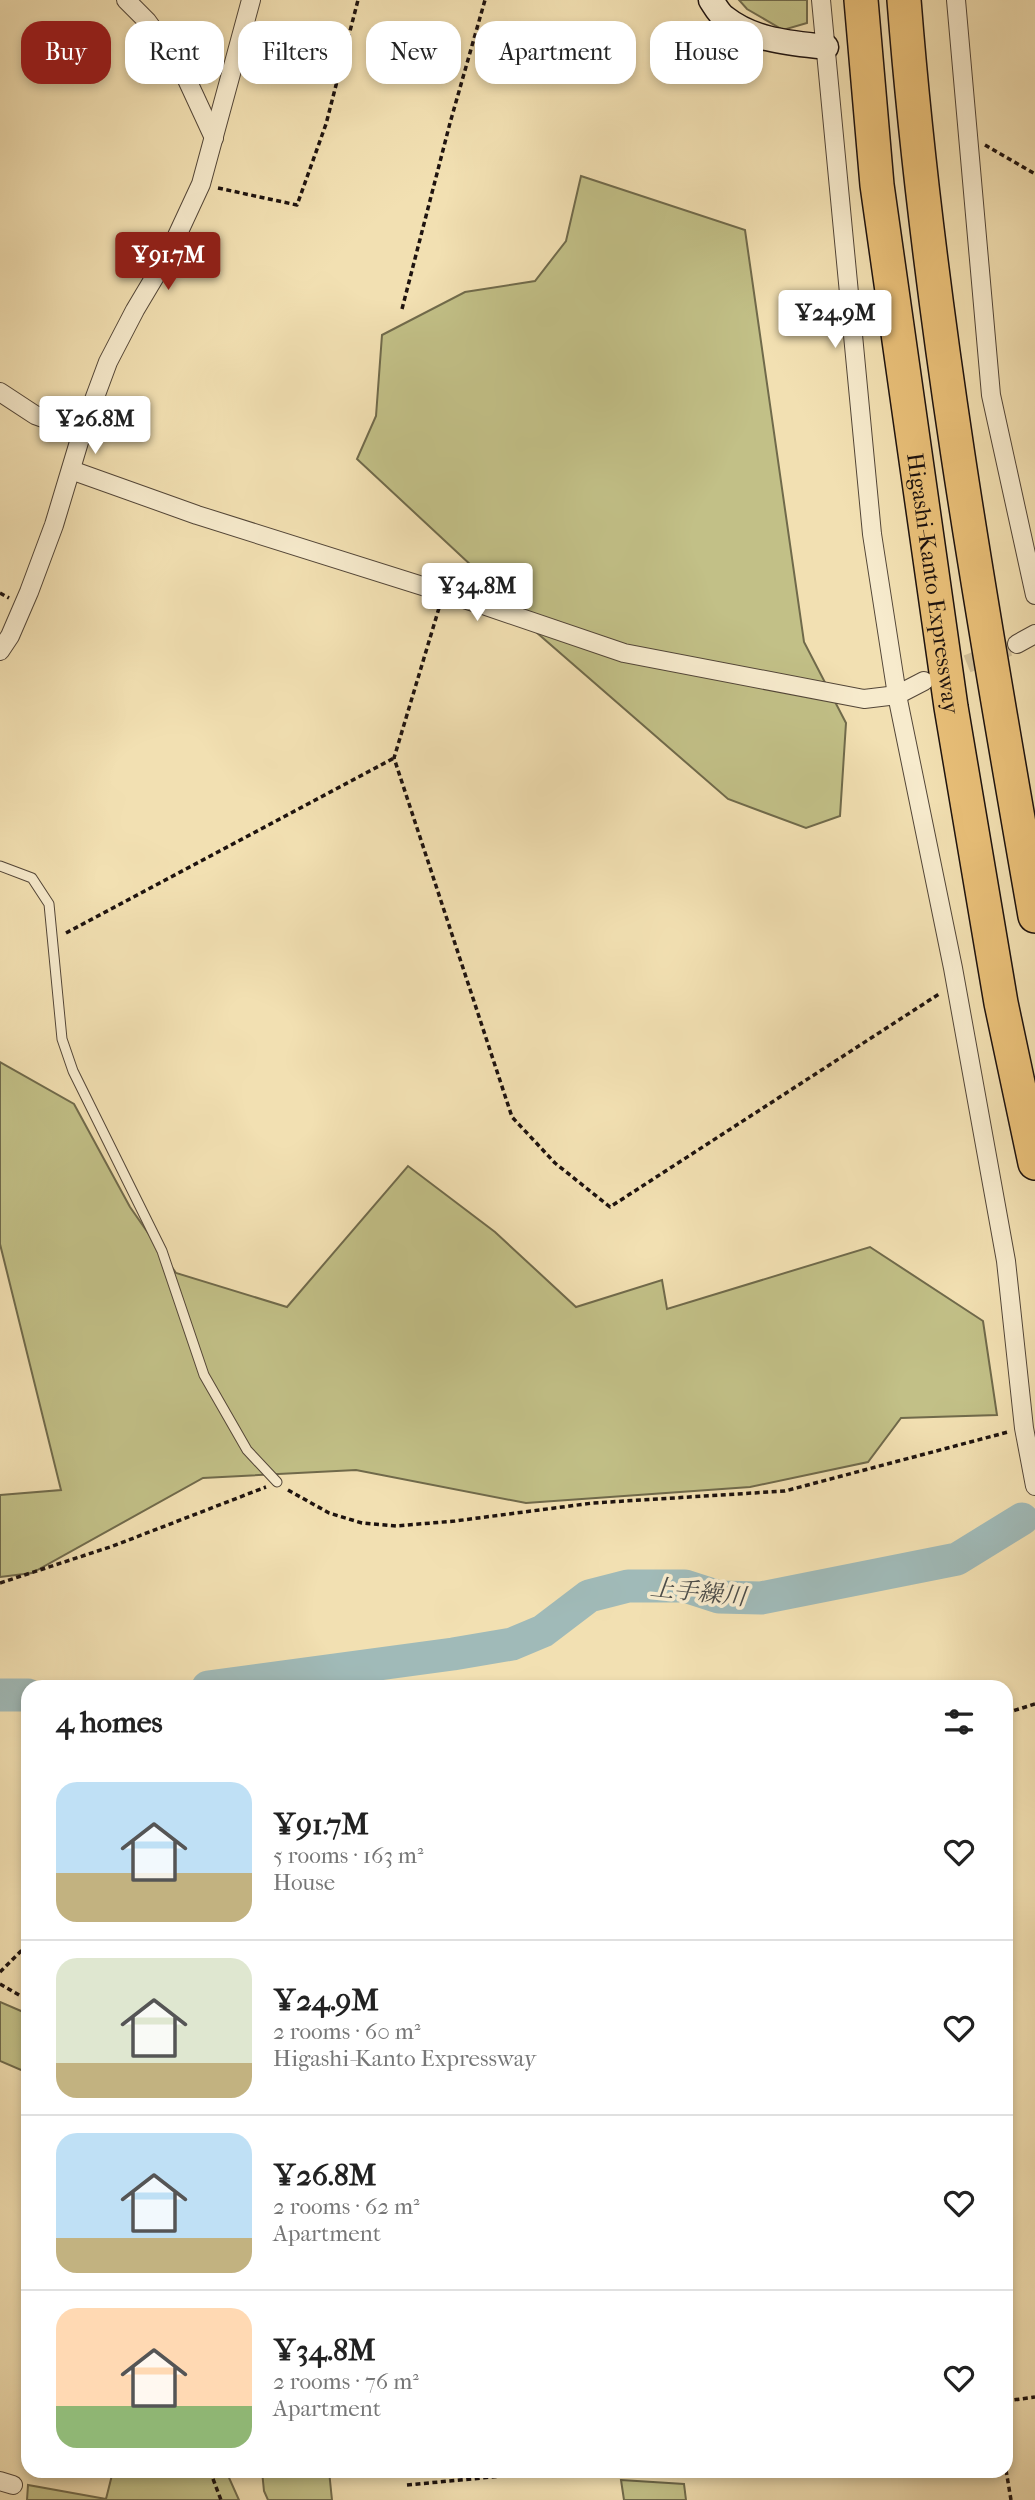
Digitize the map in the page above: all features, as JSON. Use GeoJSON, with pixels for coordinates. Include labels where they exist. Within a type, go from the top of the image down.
{"type":"FeatureCollection","features":[{"type":"Feature","properties":{"kind":"highway","name":"Higashi-Kanto Expressway"},"geometry":{"type":"LineString","coordinates":[[860,0],[877,185],[951,707],[1002,1003],[1035,1163]]}},
{"type":"Feature","properties":{"kind":"highway","name":"Higashi-Kanto Expressway"},"geometry":{"type":"LineString","coordinates":[[904,0],[921,176],[951,398],[997,701],[1035,916]]}},
{"type":"Feature","properties":{"kind":"street"},"geometry":{"type":"LineString","coordinates":[[126,0],[147,21],[183,71],[214,138]]}},
{"type":"Feature","properties":{"kind":"street"},"geometry":{"type":"LineString","coordinates":[[0,652],[29,592],[54,525],[82,432],[108,362],[169,253],[201,184],[251,0]]}},
{"type":"Feature","properties":{"kind":"street"},"geometry":{"type":"LineString","coordinates":[[711,0],[724,17],[755,34],[776,42],[826,47]]}},
{"type":"Feature","properties":{"kind":"street"},"geometry":{"type":"LineString","coordinates":[[821,0],[872,534],[897,695],[956,983],[1006,1261],[1024,1428],[1035,1486]]}},
{"type":"Feature","properties":{"kind":"street"},"geometry":{"type":"LineString","coordinates":[[956,0],[991,395],[1035,596]]}},
{"type":"Feature","properties":{"kind":"street"},"geometry":{"type":"LineString","coordinates":[[0,392],[35,415],[82,432]]}},
{"type":"Feature","properties":{"kind":"street"},"geometry":{"type":"LineString","coordinates":[[71,470],[197,515],[624,653],[864,699],[897,695],[924,681]]}},
{"type":"Feature","properties":{"kind":"street"},"geometry":{"type":"LineString","coordinates":[[1017,643],[1035,635]]}},
{"type":"Feature","properties":{"kind":"lane"},"geometry":{"type":"LineString","coordinates":[[0,866],[32,878],[49,904],[62,1039],[74,1070],[162,1251],[204,1374],[247,1450],[277,1482]]}},
{"type":"Feature","properties":{"kind":"path"},"geometry":{"type":"LineString","coordinates":[[201,184],[297,205],[326,124],[358,0]]}},
{"type":"Feature","properties":{"kind":"path"},"geometry":{"type":"LineString","coordinates":[[402,309],[485,0]]}},
{"type":"Feature","properties":{"kind":"path"},"geometry":{"type":"LineString","coordinates":[[967,134],[1035,174]]}},
{"type":"Feature","properties":{"kind":"path"},"geometry":{"type":"LineString","coordinates":[[443,593],[394,758],[512,1117],[555,1163],[610,1207],[956,983]]}},
{"type":"Feature","properties":{"kind":"path"},"geometry":{"type":"LineString","coordinates":[[52,940],[394,758]]}},
{"type":"Feature","properties":{"kind":"path"},"geometry":{"type":"LineString","coordinates":[[0,1583],[113,1546],[277,1482],[329,1513],[362,1522],[396,1526],[593,1503],[785,1491],[1024,1428]]}},
{"type":"Feature","properties":{"kind":"path"},"geometry":{"type":"LineString","coordinates":[[1013,1711],[1035,1704]]}},
{"type":"Feature","properties":{"kind":"path"},"geometry":{"type":"LineString","coordinates":[[0,1972],[21,1951]]}},
{"type":"Feature","properties":{"kind":"path"},"geometry":{"type":"LineString","coordinates":[[0,1984],[21,1996]]}},
{"type":"Feature","properties":{"kind":"path"},"geometry":{"type":"LineString","coordinates":[[1013,2400],[1035,2397]]}},
{"type":"Feature","properties":{"kind":"path"},"geometry":{"type":"LineString","coordinates":[[213,2478],[221,2500]]}},
{"type":"Feature","properties":{"kind":"path"},"geometry":{"type":"LineString","coordinates":[[407,2485],[482,2478]]}},
{"type":"Feature","properties":{"kind":"path"},"geometry":{"type":"LineString","coordinates":[[1007,2478],[1011,2500]]}},
{"type":"Feature","properties":{"kind":"shaded area"},"geometry":{"type":"Polygon","coordinates":[[[739,0],[807,0],[807,23],[783,30],[747,9],[739,0]]]}},
{"type":"Feature","properties":{"kind":"shaded area"},"geometry":{"type":"Polygon","coordinates":[[[581,176],[745,230],[804,642],[846,723],[840,816],[806,828],[728,799],[536,632],[488,581],[357,459],[376,416],[382,335],[465,292],[535,281],[566,241],[581,176]]]}},
{"type":"Feature","properties":{"kind":"shaded area"},"geometry":{"type":"Polygon","coordinates":[[[0,1062],[74,1104],[130,1207],[176,1273],[287,1307],[408,1166],[495,1232],[576,1307],[662,1280],[667,1309],[870,1247],[983,1321],[997,1415],[901,1418],[868,1462],[750,1487],[526,1503],[356,1470],[203,1478],[32,1573],[0,1577],[0,1495],[61,1490],[0,1244],[0,1062]]]}},
{"type":"Feature","properties":{"kind":"shaded area"},"geometry":{"type":"Polygon","coordinates":[[[0,2002],[21,2011],[21,2070],[0,2061],[0,2002]]]}},
{"type":"Feature","properties":{"kind":"shaded area"},"geometry":{"type":"Polygon","coordinates":[[[111,2478],[229,2478],[239,2500],[27,2500],[28,2485],[106,2499],[111,2478]]]}},
{"type":"Feature","properties":{"kind":"shaded area"},"geometry":{"type":"Polygon","coordinates":[[[263,2478],[330,2478],[332,2500],[268,2500],[263,2478]]]}},
{"type":"Feature","properties":{"kind":"shaded area"},"geometry":{"type":"Polygon","coordinates":[[[621,2480],[684,2484],[686,2500],[624,2500],[621,2480]]]}},
{"type":"Feature","properties":{"kind":"waterway","name":"上手繰川"},"geometry":{"type":"LineString","coordinates":[[260,1680],[512,1644],[543,1631],[589,1596],[628,1586],[685,1586],[719,1597],[761,1598],[957,1559],[1022,1519]]}},
{"type":"Feature","properties":{"kind":"waterway","name":"上手繰川"},"geometry":{"type":"LineString","coordinates":[[0,1695],[21,1695]]}},
{"type":"Feature","properties":{"kind":"tunnel"},"geometry":{"type":"LineString","coordinates":[[942,674],[1017,644]]}}]}
